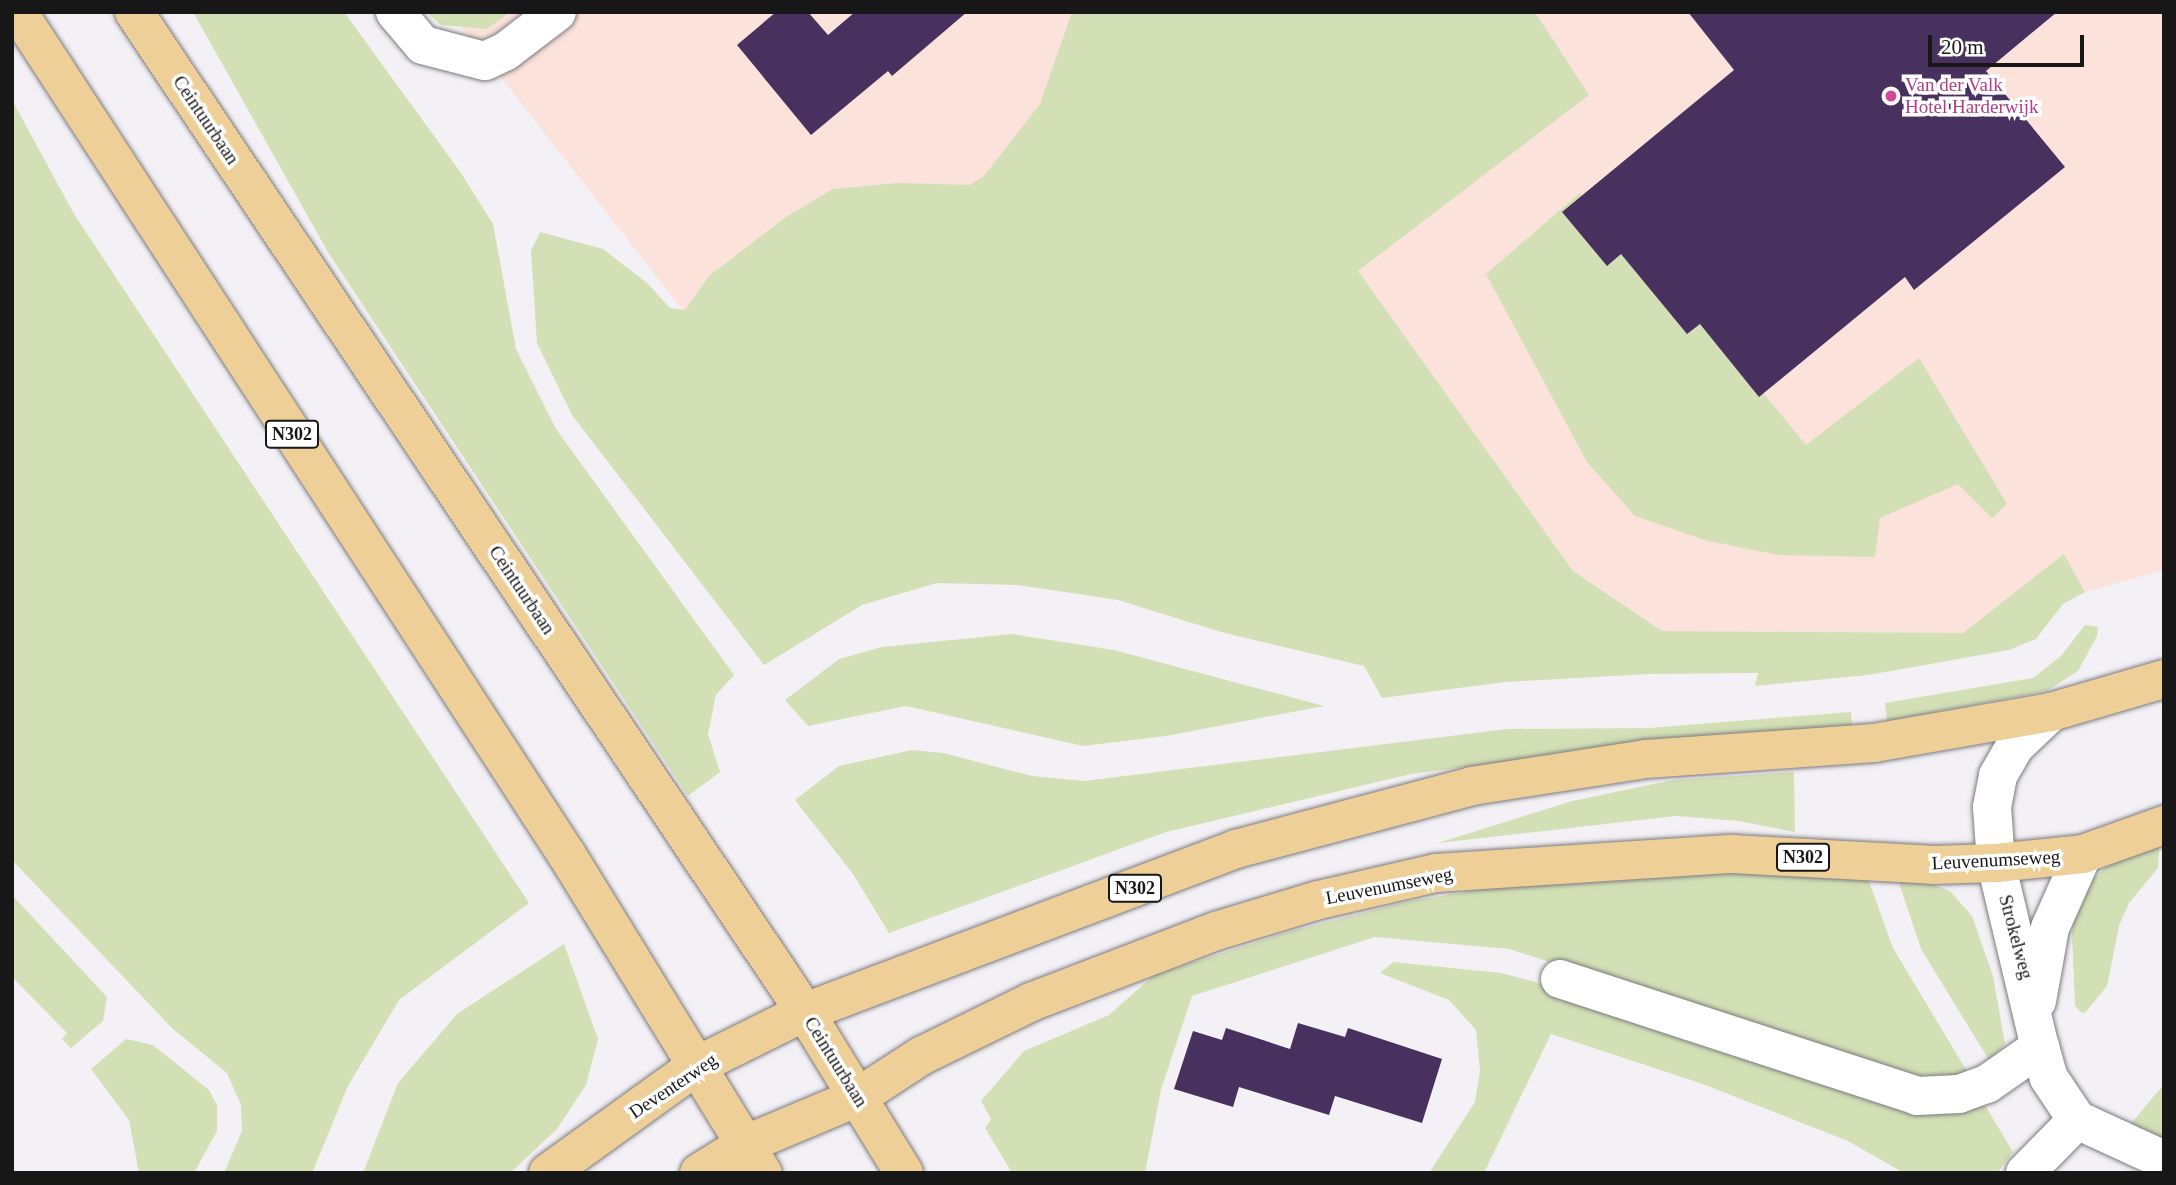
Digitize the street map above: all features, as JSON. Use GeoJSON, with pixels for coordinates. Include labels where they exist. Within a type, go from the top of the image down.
{"type":"FeatureCollection","features":[{"type":"Feature","properties":{"kind":"main road","name":"N302"},"geometry":{"type":"LineString","coordinates":[[18,12],[560,844],[754,1159]]}},
{"type":"Feature","properties":{"kind":"main road","name":"Ceintuurbaan"},"geometry":{"type":"LineString","coordinates":[[134,12],[805,1012],[904,1173]]}},
{"type":"Feature","properties":{"kind":"main road","name":"N302"},"geometry":{"type":"LineString","coordinates":[[805,1012],[1236,849],[1472,786],[1646,759],[1874,743],[2050,712],[2164,680]]}},
{"type":"Feature","properties":{"kind":"main road","name":"Leuvenumseweg"},"geometry":{"type":"LineString","coordinates":[[754,1159],[921,1056],[1121,965],[1319,900],[1436,873],[1732,854],[1932,865],[1996,863],[2083,854],[2164,825]]}},
{"type":"Feature","properties":{"kind":"main road","name":"Deventerweg"},"geometry":{"type":"LineString","coordinates":[[548,1173],[698,1065],[805,1012]]}},
{"type":"Feature","properties":{"kind":"main road"},"geometry":{"type":"LineString","coordinates":[[699,1173],[754,1159]]}},
{"type":"Feature","properties":{"kind":"street"},"geometry":{"type":"LineString","coordinates":[[395,12],[423,45],[485,61],[506,51],[557,12]]}},
{"type":"Feature","properties":{"kind":"street","name":"Strokelweg"},"geometry":{"type":"LineString","coordinates":[[2050,712],[2015,746],[1998,776],[1992,807],[1996,863],[2049,1078],[2077,1120]]}},
{"type":"Feature","properties":{"kind":"street","name":"Strokelweg"},"geometry":{"type":"LineString","coordinates":[[2038,1030],[2050,928],[2083,854]]}},
{"type":"Feature","properties":{"kind":"street"},"geometry":{"type":"LineString","coordinates":[[1560,979],[1917,1096],[1959,1094],[1987,1084],[2038,1030]]}},
{"type":"Feature","properties":{"kind":"street"},"geometry":{"type":"LineString","coordinates":[[2025,1173],[2077,1120],[2164,1160]]}},
{"type":"Feature","properties":{"kind":"shaded area"},"geometry":{"type":"Polygon","coordinates":[[[450,12],[1222,12],[752,399],[450,12]]]}},
{"type":"Feature","properties":{"kind":"shaded area"},"geometry":{"type":"Polygon","coordinates":[[[1535,12],[2164,12],[2164,570],[2085,592],[2064,555],[1963,633],[1662,631],[1573,571],[1358,271],[1589,95],[1535,12]]]}},
{"type":"Feature","properties":{"kind":"green space"},"geometry":{"type":"Polygon","coordinates":[[[193,12],[344,12],[461,173],[493,224],[516,349],[556,429],[734,675],[716,695],[708,734],[720,772],[688,796],[329,254],[193,12]]]}},
{"type":"Feature","properties":{"kind":"green space"},"geometry":{"type":"Polygon","coordinates":[[[426,12],[510,12],[487,29],[441,25],[426,12]]]}},
{"type":"Feature","properties":{"kind":"green space"},"geometry":{"type":"Polygon","coordinates":[[[1072,12],[1535,12],[1589,95],[1358,271],[1573,571],[1662,631],[1963,633],[2064,554],[2085,592],[2063,604],[2036,639],[2009,650],[1868,675],[1755,686],[1758,673],[1649,674],[1505,682],[1382,698],[1364,666],[1221,632],[1118,600],[1018,585],[937,583],[862,605],[764,665],[572,415],[537,343],[531,251],[540,232],[603,249],[647,283],[670,308],[685,310],[709,276],[786,217],[833,189],[898,183],[970,185],[984,176],[1040,104],[1072,12]]]}},
{"type":"Feature","properties":{"kind":"green space"},"geometry":{"type":"Polygon","coordinates":[[[12,100],[74,214],[529,903],[399,1000],[348,1086],[312,1173],[224,1173],[242,1131],[241,1105],[227,1073],[173,1029],[12,860],[12,100]]]}},
{"type":"Feature","properties":{"kind":"green space"},"geometry":{"type":"Polygon","coordinates":[[[1580,193],[1688,331],[1705,322],[1806,445],[1919,358],[2007,504],[1992,518],[1958,484],[1880,518],[1875,557],[1779,555],[1708,541],[1635,516],[1587,462],[1486,274],[1580,193]]]}},
{"type":"Feature","properties":{"kind":"green space"},"geometry":{"type":"Polygon","coordinates":[[[2085,625],[2098,627],[2097,636],[2078,671],[2047,691],[1887,721],[1885,703],[2033,678],[2061,656],[2085,625]]]}},
{"type":"Feature","properties":{"kind":"green space"},"geometry":{"type":"Polygon","coordinates":[[[1012,634],[1114,650],[1324,706],[1166,736],[1083,746],[906,706],[808,726],[785,700],[839,659],[882,647],[1012,634]]]}},
{"type":"Feature","properties":{"kind":"green space"},"geometry":{"type":"Polygon","coordinates":[[[1851,712],[1852,726],[1622,747],[1411,774],[1166,832],[889,933],[853,874],[795,800],[839,766],[912,750],[943,753],[1032,776],[1084,781],[1507,729],[1649,728],[1851,712]]]}},
{"type":"Feature","properties":{"kind":"green space"},"geometry":{"type":"Polygon","coordinates":[[[1794,772],[1795,832],[1739,821],[1676,816],[1438,843],[1572,801],[1673,780],[1794,772]]]}},
{"type":"Feature","properties":{"kind":"green space"},"geometry":{"type":"Polygon","coordinates":[[[2160,839],[2158,868],[2129,903],[2119,926],[2107,986],[2085,1013],[2080,1012],[2075,1005],[2072,934],[2074,913],[2086,885],[2113,861],[2160,839]]]}},
{"type":"Feature","properties":{"kind":"green space"},"geometry":{"type":"Polygon","coordinates":[[[1708,867],[1867,876],[1893,948],[1968,1073],[1933,1084],[1509,949],[1375,937],[1192,996],[1161,1090],[1145,1173],[1012,1173],[985,1128],[991,1119],[981,1101],[1024,1051],[1109,1015],[1154,975],[1288,932],[1410,901],[1564,876],[1708,867]]]}},
{"type":"Feature","properties":{"kind":"green space"},"geometry":{"type":"Polygon","coordinates":[[[1898,880],[1919,880],[1950,891],[1972,916],[1993,976],[2005,1044],[1989,1060],[1921,949],[1898,880]]]}},
{"type":"Feature","properties":{"kind":"green space"},"geometry":{"type":"Polygon","coordinates":[[[12,895],[107,997],[103,1021],[71,1048],[62,1039],[67,1033],[12,977],[12,895]]]}},
{"type":"Feature","properties":{"kind":"green space"},"geometry":{"type":"Polygon","coordinates":[[[564,944],[598,1039],[586,1085],[557,1129],[510,1173],[363,1173],[398,1083],[457,1014],[564,944]]]}},
{"type":"Feature","properties":{"kind":"green space"},"geometry":{"type":"Polygon","coordinates":[[[1393,962],[1501,973],[1982,1100],[2013,1152],[1997,1173],[1904,1173],[1848,1141],[1700,1083],[1551,1034],[1484,1173],[1429,1173],[1475,1102],[1480,1071],[1476,1030],[1449,1000],[1380,973],[1393,962]]]}},
{"type":"Feature","properties":{"kind":"green space"},"geometry":{"type":"Polygon","coordinates":[[[126,1039],[153,1045],[209,1090],[217,1105],[217,1131],[194,1173],[139,1173],[129,1120],[91,1069],[126,1039]]]}},
{"type":"Feature","properties":{"kind":"green space"},"geometry":{"type":"Polygon","coordinates":[[[2164,1084],[2164,1140],[2129,1126],[2164,1084]]]}},
{"type":"Feature","properties":{"kind":"building"},"geometry":{"type":"Polygon","coordinates":[[[776,12],[808,12],[828,35],[855,12],[967,12],[892,76],[888,71],[811,135],[737,45],[776,12]]]}},
{"type":"Feature","properties":{"kind":"building"},"geometry":{"type":"Polygon","coordinates":[[[1688,12],[2057,12],[1986,71],[2065,167],[1914,290],[1905,277],[1759,397],[1700,324],[1687,334],[1621,254],[1607,266],[1562,212],[1734,70],[1688,12]]]}},
{"type":"Feature","properties":{"kind":"building"},"geometry":{"type":"Polygon","coordinates":[[[1298,1023],[1345,1037],[1348,1028],[1442,1059],[1422,1123],[1335,1096],[1329,1115],[1239,1087],[1233,1107],[1174,1089],[1193,1031],[1222,1040],[1226,1028],[1290,1049],[1298,1023]]]}},
{"type":"Feature","properties":{"kind":"place","name":"Van der Valk Hotel Harderwijk"},"geometry":{"type":"Point","coordinates":[1891,96]}}]}
